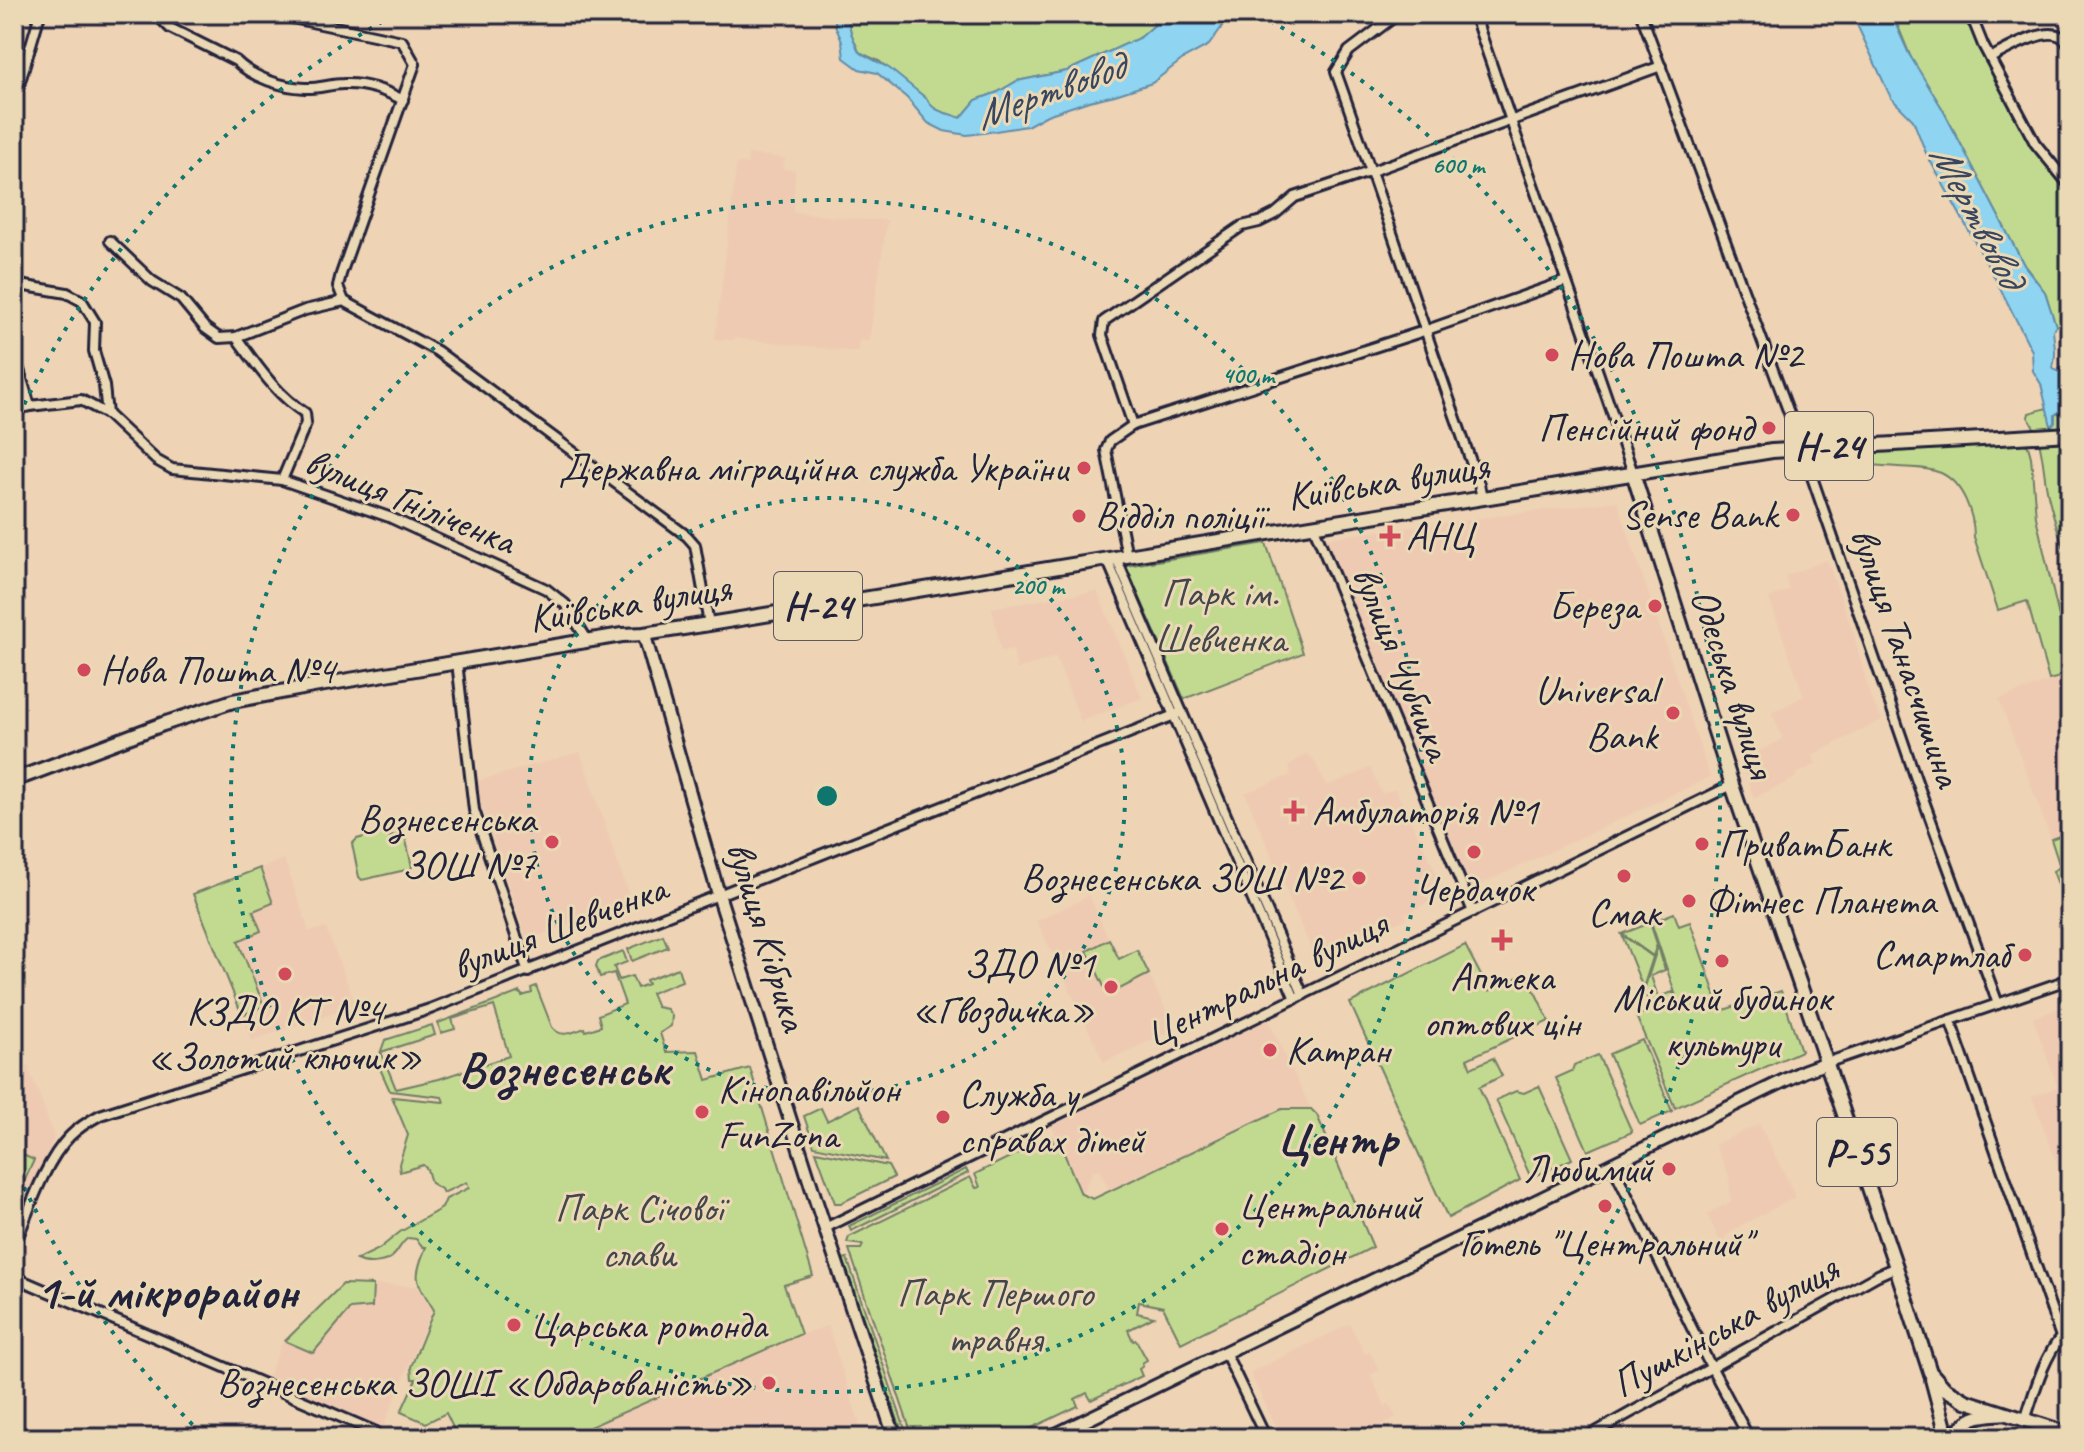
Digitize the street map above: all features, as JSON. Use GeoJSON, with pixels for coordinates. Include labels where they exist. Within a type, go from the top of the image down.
{"type":"FeatureCollection","features":[{"type":"Feature","properties":{"kind":"main road","name":"Київська вулиця"},"geometry":{"type":"LineString","coordinates":[[14,780],[233,701],[457,662],[709,624],[1772,451],[2070,434]]}},
{"type":"Feature","properties":{"kind":"main road","name":"Одеська вулиця"},"geometry":{"type":"LineString","coordinates":[[1633,473],[1732,785],[1930,1372],[1944,1424],[1944,1438]]}},
{"type":"Feature","properties":{"kind":"main road","name":"вулиця Кібрика"},"geometry":{"type":"LineString","coordinates":[[644,634],[719,896],[895,1438]]}},
{"type":"Feature","properties":{"kind":"main road"},"geometry":{"type":"LineString","coordinates":[[1049,1438],[1826,1063]]}},
{"type":"Feature","properties":{"kind":"main road"},"geometry":{"type":"LineString","coordinates":[[1930,1372],[1944,1388],[1966,1401],[2070,1434]]}},
{"type":"Feature","properties":{"kind":"main road"},"geometry":{"type":"LineString","coordinates":[[1952,1438],[1969,1419],[2007,1414]]}},
{"type":"Feature","properties":{"kind":"street"},"geometry":{"type":"LineString","coordinates":[[14,102],[40,14]]}},
{"type":"Feature","properties":{"kind":"street"},"geometry":{"type":"LineString","coordinates":[[156,14],[170,28],[275,83],[306,88],[344,84],[385,90],[403,100]]}},
{"type":"Feature","properties":{"kind":"street"},"geometry":{"type":"LineString","coordinates":[[273,14],[402,41],[415,64],[341,274],[338,286],[344,301],[437,351],[687,536],[695,545],[709,624]]}},
{"type":"Feature","properties":{"kind":"street"},"geometry":{"type":"LineString","coordinates":[[1398,14],[1349,51],[1336,72],[1482,499]]}},
{"type":"Feature","properties":{"kind":"street","name":"Одеська вулиця"},"geometry":{"type":"LineString","coordinates":[[1474,14],[1633,473]]}},
{"type":"Feature","properties":{"kind":"street","name":"вулиця Танасчишина"},"geometry":{"type":"LineString","coordinates":[[1641,14],[1802,448],[1896,722],[1998,1004]]}},
{"type":"Feature","properties":{"kind":"street"},"geometry":{"type":"LineString","coordinates":[[1967,14],[2035,143],[2070,186]]}},
{"type":"Feature","properties":{"kind":"street"},"geometry":{"type":"LineString","coordinates":[[1990,58],[2048,33],[2058,35],[2070,45]]}},
{"type":"Feature","properties":{"kind":"street"},"geometry":{"type":"LineString","coordinates":[[1133,425],[1102,335],[1104,321],[1242,226],[1275,214],[1295,197],[1661,66]]}},
{"type":"Feature","properties":{"kind":"street"},"geometry":{"type":"LineString","coordinates":[[110,241],[152,281],[181,299],[205,328],[219,338],[236,337],[305,310],[344,301]]}},
{"type":"Feature","properties":{"kind":"street"},"geometry":{"type":"LineString","coordinates":[[1299,997],[1178,714],[1117,558],[1106,450],[1110,441],[1133,425],[1424,331],[1566,281]]}},
{"type":"Feature","properties":{"kind":"street"},"geometry":{"type":"LineString","coordinates":[[14,284],[67,293],[82,301],[95,322],[94,351],[104,386],[107,414]]}},
{"type":"Feature","properties":{"kind":"street"},"geometry":{"type":"LineString","coordinates":[[236,337],[268,380],[291,404],[305,413],[306,423],[282,480]]}},
{"type":"Feature","properties":{"kind":"street"},"geometry":{"type":"LineString","coordinates":[[14,353],[30,406]]}},
{"type":"Feature","properties":{"kind":"street"},"geometry":{"type":"LineString","coordinates":[[14,410],[81,400],[107,414]]}},
{"type":"Feature","properties":{"kind":"street","name":"вулиця Гніліченка"},"geometry":{"type":"LineString","coordinates":[[107,414],[156,460],[172,469],[282,480],[389,517],[546,589],[565,604],[588,641]]}},
{"type":"Feature","properties":{"kind":"street","name":"вулиця Чубчика"},"geometry":{"type":"LineString","coordinates":[[1313,525],[1473,912]]}},
{"type":"Feature","properties":{"kind":"street"},"geometry":{"type":"LineString","coordinates":[[457,662],[474,810],[528,972]]}},
{"type":"Feature","properties":{"kind":"street","name":"вулиця Шевченка"},"geometry":{"type":"LineString","coordinates":[[14,1247],[58,1151],[84,1124],[100,1115],[430,1009],[1178,714]]}},
{"type":"Feature","properties":{"kind":"street","name":"Центральна вулиця"},"geometry":{"type":"LineString","coordinates":[[825,1228],[1732,785]]}},
{"type":"Feature","properties":{"kind":"street"},"geometry":{"type":"LineString","coordinates":[[1826,1063],[2070,979]]}},
{"type":"Feature","properties":{"kind":"street"},"geometry":{"type":"LineString","coordinates":[[1950,1020],[2061,1337]]}},
{"type":"Feature","properties":{"kind":"street"},"geometry":{"type":"LineString","coordinates":[[1612,1164],[1749,1438]]}},
{"type":"Feature","properties":{"kind":"street","name":"Пушкінська вулиця"},"geometry":{"type":"LineString","coordinates":[[1585,1438],[1896,1267]]}},
{"type":"Feature","properties":{"kind":"street"},"geometry":{"type":"LineString","coordinates":[[14,1277],[376,1432]]}},
{"type":"Feature","properties":{"kind":"street"},"geometry":{"type":"LineString","coordinates":[[2025,1420],[2052,1348],[2070,1328]]}},
{"type":"Feature","properties":{"kind":"street"},"geometry":{"type":"LineString","coordinates":[[1225,1352],[1266,1438]]}},
{"type":"Feature","properties":{"kind":"shaded area"},"geometry":{"type":"Polygon","coordinates":[[[748,154],[785,158],[783,169],[795,170],[793,212],[887,220],[869,341],[859,340],[858,352],[735,338],[715,339],[737,163],[747,164],[748,154]]]}},
{"type":"Feature","properties":{"kind":"shaded area"},"geometry":{"type":"Polygon","coordinates":[[[1617,501],[1710,777],[1468,890],[1326,538],[1617,501]]]}},
{"type":"Feature","properties":{"kind":"shaded area"},"geometry":{"type":"Polygon","coordinates":[[[1827,560],[1853,631],[1870,696],[1882,720],[1812,755],[1816,764],[1754,798],[1740,761],[1783,739],[1772,713],[1804,696],[1769,598],[1789,590],[1785,576],[1827,560]]]}},
{"type":"Feature","properties":{"kind":"shaded area"},"geometry":{"type":"Polygon","coordinates":[[[1097,591],[1142,698],[1081,721],[1056,657],[1017,669],[1013,649],[1001,651],[992,608],[1097,591]]]}},
{"type":"Feature","properties":{"kind":"shaded area"},"geometry":{"type":"Polygon","coordinates":[[[2070,674],[2070,832],[2051,839],[1999,699],[2070,674]]]}},
{"type":"Feature","properties":{"kind":"shaded area","name":"Вознесенська ЗОШ №7"},"geometry":{"type":"Polygon","coordinates":[[[580,752],[631,902],[527,940],[474,782],[580,752]]]}},
{"type":"Feature","properties":{"kind":"shaded area","name":"Вознесенська ЗОШ №2"},"geometry":{"type":"Polygon","coordinates":[[[1305,754],[1312,757],[1327,786],[1370,768],[1382,794],[1395,789],[1446,893],[1405,914],[1407,918],[1394,924],[1391,921],[1315,958],[1245,793],[1291,775],[1289,766],[1305,754]]]}},
{"type":"Feature","properties":{"kind":"shaded area","name":"КЗДО КТ №4 «Золотий ключик»"},"geometry":{"type":"Polygon","coordinates":[[[284,859],[309,931],[326,928],[356,1006],[252,1040],[193,894],[284,859]]]}},
{"type":"Feature","properties":{"kind":"shaded area","name":"ЗДО №1 «Гвоздичка»"},"geometry":{"type":"Polygon","coordinates":[[[1089,896],[1118,959],[1137,950],[1175,1029],[1104,1062],[1037,921],[1089,896]]]}},
{"type":"Feature","properties":{"kind":"shaded area"},"geometry":{"type":"Polygon","coordinates":[[[2070,1004],[2070,1172],[2062,1176],[2032,1097],[2058,1087],[2033,1018],[2070,1004]]]}},
{"type":"Feature","properties":{"kind":"shaded area"},"geometry":{"type":"Polygon","coordinates":[[[1268,1020],[1311,1109],[1282,1109],[1110,1191],[1098,1168],[1093,1171],[1081,1194],[1052,1126],[1268,1020]]]}},
{"type":"Feature","properties":{"kind":"shaded area"},"geometry":{"type":"Polygon","coordinates":[[[14,1035],[54,1138],[14,1232],[14,1035]]]}},
{"type":"Feature","properties":{"kind":"shaded area"},"geometry":{"type":"Polygon","coordinates":[[[1759,1124],[1796,1197],[1743,1224],[1725,1236],[1726,1239],[1719,1239],[1707,1214],[1731,1202],[1729,1175],[1715,1145],[1759,1124]]]}},
{"type":"Feature","properties":{"kind":"shaded area"},"geometry":{"type":"Polygon","coordinates":[[[343,1284],[417,1286],[432,1310],[382,1429],[267,1380],[282,1343],[343,1284]]]}},
{"type":"Feature","properties":{"kind":"shaded area"},"geometry":{"type":"Polygon","coordinates":[[[1350,1324],[1365,1354],[1370,1352],[1379,1370],[1370,1375],[1385,1406],[1389,1404],[1396,1417],[1367,1432],[1370,1438],[1282,1438],[1250,1373],[1350,1324]]]}},
{"type":"Feature","properties":{"kind":"shaded area","name":"Вознесенська ЗОШІ «Обдарованість»"},"geometry":{"type":"Polygon","coordinates":[[[828,1326],[864,1438],[567,1438],[801,1335],[828,1326]]]}},
{"type":"Feature","properties":{"kind":"green space"},"geometry":{"type":"Polygon","coordinates":[[[847,14],[1010,14],[1052,22],[1061,14],[1167,14],[1141,37],[1067,71],[1017,81],[976,100],[961,118],[937,109],[879,61],[859,52],[847,14]]]}},
{"type":"Feature","properties":{"kind":"green space"},"geometry":{"type":"Polygon","coordinates":[[[1893,14],[1966,14],[2032,143],[2070,191],[2070,331],[2062,323],[2056,326],[2045,292],[2024,265],[1942,108],[1913,63],[1893,14]]]}},
{"type":"Feature","properties":{"kind":"green space"},"geometry":{"type":"Polygon","coordinates":[[[2047,408],[2049,416],[2061,413],[2067,418],[2070,568],[2048,495],[2040,445],[2028,417],[2029,413],[2047,408]]]}},
{"type":"Feature","properties":{"kind":"green space"},"geometry":{"type":"Polygon","coordinates":[[[2019,441],[2028,446],[2031,457],[2036,517],[2070,665],[2070,674],[2049,680],[2027,601],[1998,610],[1974,537],[1969,509],[1961,492],[1949,478],[1920,468],[1829,462],[1822,458],[1826,453],[2019,441]]]}},
{"type":"Feature","properties":{"kind":"green space","name":"Парк ім. Шевченка"},"geometry":{"type":"Polygon","coordinates":[[[1266,543],[1303,653],[1184,699],[1126,566],[1266,543]]]}},
{"type":"Feature","properties":{"kind":"green space"},"geometry":{"type":"Polygon","coordinates":[[[387,831],[389,837],[405,836],[412,867],[362,880],[352,844],[357,839],[387,831]]]}},
{"type":"Feature","properties":{"kind":"green space"},"geometry":{"type":"Polygon","coordinates":[[[2070,832],[2070,892],[2062,895],[2053,871],[2060,867],[2051,839],[2070,832]]]}},
{"type":"Feature","properties":{"kind":"green space"},"geometry":{"type":"Polygon","coordinates":[[[260,868],[273,903],[253,911],[261,931],[238,941],[264,1006],[242,1015],[193,894],[260,868]]]}},
{"type":"Feature","properties":{"kind":"green space"},"geometry":{"type":"Polygon","coordinates":[[[1674,913],[1679,926],[1690,922],[1721,1011],[1781,991],[1801,1051],[1675,1108],[1636,1016],[1651,1010],[1644,990],[1658,946],[1665,970],[1651,976],[1658,997],[1673,992],[1677,999],[1651,922],[1674,913]]]}},
{"type":"Feature","properties":{"kind":"green space"},"geometry":{"type":"Polygon","coordinates":[[[1650,923],[1657,944],[1653,956],[1622,934],[1650,923]]]}},
{"type":"Feature","properties":{"kind":"green space"},"geometry":{"type":"Polygon","coordinates":[[[663,935],[668,947],[632,961],[628,949],[663,935]]]}},
{"type":"Feature","properties":{"kind":"green space"},"geometry":{"type":"Polygon","coordinates":[[[1622,935],[1653,957],[1643,988],[1622,935]]]}},
{"type":"Feature","properties":{"kind":"green space"},"geometry":{"type":"Polygon","coordinates":[[[1109,939],[1119,959],[1137,950],[1149,974],[1108,995],[1087,951],[1109,939]]]}},
{"type":"Feature","properties":{"kind":"green space"},"geometry":{"type":"Polygon","coordinates":[[[1465,945],[1489,991],[1526,973],[1549,1021],[1467,1059],[1471,1068],[1493,1058],[1502,1076],[1479,1087],[1520,1180],[1448,1218],[1350,1003],[1465,945]]]}},
{"type":"Feature","properties":{"kind":"green space","name":"Парк Січової слави"},"geometry":{"type":"Polygon","coordinates":[[[623,951],[627,962],[614,967],[619,980],[632,976],[637,988],[648,984],[646,980],[678,968],[682,981],[651,993],[657,1007],[667,1009],[672,1016],[671,1026],[660,1033],[666,1052],[698,1051],[707,1080],[750,1068],[813,1276],[784,1285],[801,1334],[565,1438],[458,1438],[446,1413],[426,1423],[401,1412],[416,1379],[412,1379],[411,1367],[434,1310],[418,1280],[426,1247],[416,1239],[408,1238],[387,1260],[371,1263],[356,1260],[379,1249],[400,1232],[442,1208],[446,1199],[469,1188],[467,1182],[443,1193],[431,1183],[423,1165],[400,1172],[399,1164],[408,1135],[392,1097],[444,1102],[442,1097],[390,1091],[377,1062],[385,1040],[432,1025],[435,1035],[381,1052],[396,1089],[439,1079],[509,1056],[494,1006],[452,1019],[455,1029],[441,1033],[438,1023],[520,992],[522,996],[532,993],[531,988],[536,986],[552,1027],[559,1033],[567,1034],[585,1028],[586,1031],[601,1026],[598,1015],[625,1004],[614,973],[600,977],[596,966],[598,961],[623,951]]]}},
{"type":"Feature","properties":{"kind":"green space"},"geometry":{"type":"Polygon","coordinates":[[[1642,1040],[1672,1111],[1640,1125],[1609,1054],[1642,1040]]]}},
{"type":"Feature","properties":{"kind":"green space"},"geometry":{"type":"Polygon","coordinates":[[[1598,1055],[1632,1132],[1588,1151],[1556,1078],[1572,1071],[1574,1065],[1598,1055]]]}},
{"type":"Feature","properties":{"kind":"green space"},"geometry":{"type":"Polygon","coordinates":[[[1539,1086],[1572,1159],[1531,1178],[1496,1100],[1539,1086]]]}},
{"type":"Feature","properties":{"kind":"green space"},"geometry":{"type":"Polygon","coordinates":[[[859,1105],[886,1161],[814,1146],[804,1116],[821,1108],[827,1121],[859,1105]]]}},
{"type":"Feature","properties":{"kind":"green space","name":"Парк Першого травня"},"geometry":{"type":"Polygon","coordinates":[[[1282,1109],[1311,1109],[1317,1115],[1373,1247],[1181,1343],[1163,1307],[1139,1302],[1137,1313],[1154,1317],[1128,1330],[1147,1360],[1139,1369],[1142,1376],[1091,1400],[1087,1393],[1075,1399],[1078,1406],[1011,1438],[913,1438],[849,1249],[861,1249],[863,1245],[847,1243],[849,1237],[970,1177],[976,1188],[980,1187],[975,1174],[1051,1137],[1056,1148],[1061,1146],[1081,1194],[1093,1199],[1282,1109]]]}},
{"type":"Feature","properties":{"kind":"green space"},"geometry":{"type":"Polygon","coordinates":[[[14,1151],[34,1160],[14,1204],[14,1151]]]}},
{"type":"Feature","properties":{"kind":"green space"},"geometry":{"type":"Polygon","coordinates":[[[816,1151],[888,1166],[894,1177],[841,1203],[835,1203],[816,1151]]]}},
{"type":"Feature","properties":{"kind":"green space"},"geometry":{"type":"Polygon","coordinates":[[[966,1169],[968,1173],[851,1231],[849,1226],[966,1169]]]}},
{"type":"Feature","properties":{"kind":"green space"},"geometry":{"type":"Polygon","coordinates":[[[847,1258],[908,1438],[904,1438],[843,1259],[847,1258]]]}},
{"type":"Feature","properties":{"kind":"green space"},"geometry":{"type":"Polygon","coordinates":[[[343,1284],[373,1285],[372,1307],[350,1309],[313,1353],[285,1341],[343,1284]]]}},
{"type":"Feature","properties":{"kind":"water","name":"Мертвовод"},"geometry":{"type":"Polygon","coordinates":[[[834,14],[847,14],[859,52],[889,68],[937,109],[961,118],[976,100],[1017,81],[1067,71],[1141,37],[1167,14],[1231,14],[1209,45],[1183,59],[1152,83],[1047,115],[1027,126],[967,135],[944,131],[928,123],[907,98],[877,73],[859,69],[844,58],[834,14]]]}},
{"type":"Feature","properties":{"kind":"water","name":"Мертвовод"},"geometry":{"type":"Polygon","coordinates":[[[1852,14],[1891,14],[1909,54],[1942,108],[2024,265],[2045,292],[2056,326],[2053,330],[2055,370],[2058,371],[2070,357],[2070,442],[2066,415],[2057,413],[2051,426],[2041,384],[2033,371],[2032,351],[1926,153],[1913,120],[1891,98],[1852,14]]]}},
{"type":"Feature","properties":{"kind":"place","name":"Нова Пошта №2"},"geometry":{"type":"Point","coordinates":[1552,355]}},
{"type":"Feature","properties":{"kind":"place","name":"Пенсійний фонд"},"geometry":{"type":"Point","coordinates":[1769,428]}},
{"type":"Feature","properties":{"kind":"place","name":"Державна міграційна служба України"},"geometry":{"type":"Point","coordinates":[1084,468]}},
{"type":"Feature","properties":{"kind":"place","name":"Sense Bank"},"geometry":{"type":"Point","coordinates":[1793,515]}},
{"type":"Feature","properties":{"kind":"place","name":"Відділ поліції"},"geometry":{"type":"Point","coordinates":[1079,516]}},
{"type":"Feature","properties":{"kind":"place","name":"АНЦ"},"geometry":{"type":"Point","coordinates":[1390,536]}},
{"type":"Feature","properties":{"kind":"place","name":"Береза"},"geometry":{"type":"Point","coordinates":[1655,606]}},
{"type":"Feature","properties":{"kind":"place","name":"Нова Пошта №4"},"geometry":{"type":"Point","coordinates":[84,670]}},
{"type":"Feature","properties":{"kind":"place","name":"Universal Bank"},"geometry":{"type":"Point","coordinates":[1673,713]}},
{"type":"Feature","properties":{"kind":"place","name":"Амбулаторія №1"},"geometry":{"type":"Point","coordinates":[1294,811]}},
{"type":"Feature","properties":{"kind":"place","name":"Вознесенська ЗОШ №7"},"geometry":{"type":"Point","coordinates":[552,842]}},
{"type":"Feature","properties":{"kind":"place","name":"ПриватБанк"},"geometry":{"type":"Point","coordinates":[1702,844]}},
{"type":"Feature","properties":{"kind":"place","name":"Чердачок"},"geometry":{"type":"Point","coordinates":[1474,852]}},
{"type":"Feature","properties":{"kind":"place","name":"Смак"},"geometry":{"type":"Point","coordinates":[1624,876]}},
{"type":"Feature","properties":{"kind":"place","name":"Вознесенська ЗОШ №2"},"geometry":{"type":"Point","coordinates":[1359,878]}},
{"type":"Feature","properties":{"kind":"place","name":"Фітнес Планета"},"geometry":{"type":"Point","coordinates":[1689,901]}},
{"type":"Feature","properties":{"kind":"place","name":"Аптека оптових цін"},"geometry":{"type":"Point","coordinates":[1502,940]}},
{"type":"Feature","properties":{"kind":"place","name":"Смартлаб"},"geometry":{"type":"Point","coordinates":[2025,955]}},
{"type":"Feature","properties":{"kind":"place","name":"Міський будинок культури"},"geometry":{"type":"Point","coordinates":[1722,961]}},
{"type":"Feature","properties":{"kind":"place","name":"КЗДО КТ №4 «Золотий ключик»"},"geometry":{"type":"Point","coordinates":[285,974]}},
{"type":"Feature","properties":{"kind":"place","name":"ЗДО №1 «Гвоздичка»"},"geometry":{"type":"Point","coordinates":[1111,987]}},
{"type":"Feature","properties":{"kind":"place","name":"Катран"},"geometry":{"type":"Point","coordinates":[1270,1050]}},
{"type":"Feature","properties":{"kind":"place","name":"Кінопавільйон FunZona"},"geometry":{"type":"Point","coordinates":[702,1112]}},
{"type":"Feature","properties":{"kind":"place","name":"Служба у справах дітей"},"geometry":{"type":"Point","coordinates":[943,1117]}},
{"type":"Feature","properties":{"kind":"place","name":"Любимий"},"geometry":{"type":"Point","coordinates":[1669,1169]}},
{"type":"Feature","properties":{"kind":"place","name":"Готель \"Центральний\""},"geometry":{"type":"Point","coordinates":[1605,1206]}},
{"type":"Feature","properties":{"kind":"place","name":"Центральний стадіон"},"geometry":{"type":"Point","coordinates":[1222,1229]}},
{"type":"Feature","properties":{"kind":"place","name":"Царська ротонда"},"geometry":{"type":"Point","coordinates":[514,1325]}},
{"type":"Feature","properties":{"kind":"place","name":"Вознесенська ЗОШІ «Обдарованість»"},"geometry":{"type":"Point","coordinates":[769,1383]}},
{"type":"Feature","properties":{"kind":"district","name":"Вознесенськ"},"geometry":{"type":"Point","coordinates":[564,1069]}},
{"type":"Feature","properties":{"kind":"district","name":"Центр"},"geometry":{"type":"Point","coordinates":[1337,1139]}},
{"type":"Feature","properties":{"kind":"district","name":"1-й мікрорайон"},"geometry":{"type":"Point","coordinates":[167,1292]}}]}
